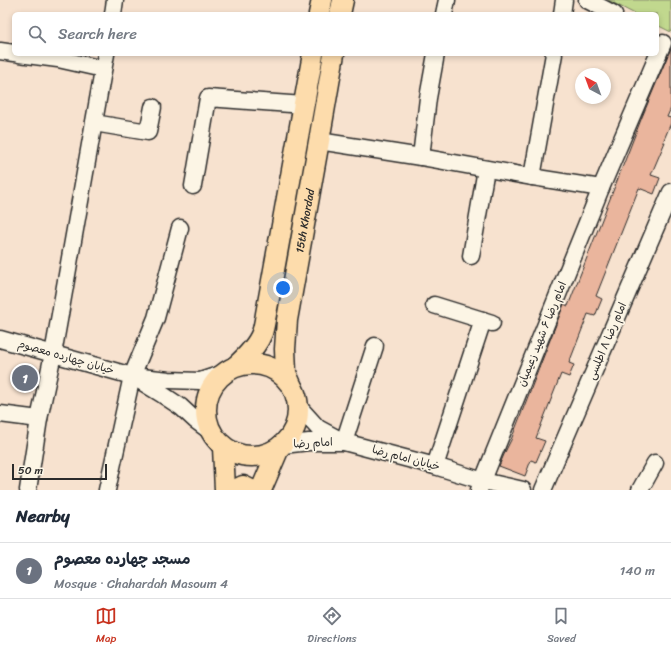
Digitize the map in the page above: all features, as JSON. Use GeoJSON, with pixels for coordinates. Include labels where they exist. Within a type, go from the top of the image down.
{"type":"FeatureCollection","features":[{"type":"Feature","properties":{"kind":"main road"},"geometry":{"type":"LineString","coordinates":[[319,12],[322,0]]}},
{"type":"Feature","properties":{"kind":"main road"},"geometry":{"type":"LineString","coordinates":[[340,12],[343,0]]}},
{"type":"Feature","properties":{"kind":"main road","name":"15th Khordad"},"geometry":{"type":"LineString","coordinates":[[230,370],[243,360],[262,333],[313,56]]}},
{"type":"Feature","properties":{"kind":"main road","name":"15th Khordad"},"geometry":{"type":"LineString","coordinates":[[292,386],[286,373],[285,348],[287,320],[334,56]]}},
{"type":"Feature","properties":{"kind":"main road"},"geometry":{"type":"LineString","coordinates":[[261,490],[281,447],[295,428],[299,407],[297,396],[292,386],[282,374],[268,366],[252,363],[230,370],[215,382],[208,393],[205,406],[206,419],[215,440],[223,447],[237,455],[253,457],[269,454],[281,447]]}},
{"type":"Feature","properties":{"kind":"main road"},"geometry":{"type":"LineString","coordinates":[[223,447],[225,490]]}},
{"type":"Feature","properties":{"kind":"main road"},"geometry":{"type":"LineString","coordinates":[[235,490],[244,486],[251,490]]}},
{"type":"Feature","properties":{"kind":"street"},"geometry":{"type":"LineString","coordinates":[[112,12],[115,0]]}},
{"type":"Feature","properties":{"kind":"street"},"geometry":{"type":"LineString","coordinates":[[444,12],[447,0]]}},
{"type":"Feature","properties":{"kind":"street"},"geometry":{"type":"LineString","coordinates":[[562,12],[564,0]]}},
{"type":"Feature","properties":{"kind":"street"},"geometry":{"type":"LineString","coordinates":[[587,0],[610,12]]}},
{"type":"Feature","properties":{"kind":"street","name":"امام رضا ۶ شهید زعیمیان"},"geometry":{"type":"LineString","coordinates":[[659,55],[664,43]]}},
{"type":"Feature","properties":{"kind":"street"},"geometry":{"type":"LineString","coordinates":[[0,51],[12,53]]}},
{"type":"Feature","properties":{"kind":"street"},"geometry":{"type":"LineString","coordinates":[[28,490],[39,419],[53,354],[104,61],[58,59],[35,56]]}},
{"type":"Feature","properties":{"kind":"street"},"geometry":{"type":"LineString","coordinates":[[421,157],[428,98],[436,56]]}},
{"type":"Feature","properties":{"kind":"street"},"geometry":{"type":"LineString","coordinates":[[532,177],[554,56]]}},
{"type":"Feature","properties":{"kind":"street","name":"امام رضا ۶ شهید زعیمیان"},"geometry":{"type":"LineString","coordinates":[[481,485],[601,188],[658,56]]}},
{"type":"Feature","properties":{"kind":"street"},"geometry":{"type":"LineString","coordinates":[[193,186],[208,98],[304,105]]}},
{"type":"Feature","properties":{"kind":"street"},"geometry":{"type":"LineString","coordinates":[[94,123],[148,132],[153,106]]}},
{"type":"Feature","properties":{"kind":"street"},"geometry":{"type":"LineString","coordinates":[[319,141],[601,188]]}},
{"type":"Feature","properties":{"kind":"street"},"geometry":{"type":"LineString","coordinates":[[471,256],[486,169]]}},
{"type":"Feature","properties":{"kind":"street","name":"امام رضا ۸ اطلسی"},"geometry":{"type":"LineString","coordinates":[[543,490],[671,192]]}},
{"type":"Feature","properties":{"kind":"street"},"geometry":{"type":"LineString","coordinates":[[107,490],[132,376],[156,318],[180,228]]}},
{"type":"Feature","properties":{"kind":"street"},"geometry":{"type":"LineString","coordinates":[[434,304],[488,322],[435,466]]}},
{"type":"Feature","properties":{"kind":"street","name":"خیابان چهارده معصوم"},"geometry":{"type":"LineString","coordinates":[[0,339],[132,376]]}},
{"type":"Feature","properties":{"kind":"street"},"geometry":{"type":"LineString","coordinates":[[344,442],[375,346]]}},
{"type":"Feature","properties":{"kind":"street"},"geometry":{"type":"LineString","coordinates":[[132,376],[169,380],[200,381],[230,370]]}},
{"type":"Feature","properties":{"kind":"street"},"geometry":{"type":"LineString","coordinates":[[132,376],[181,407],[210,431]]}},
{"type":"Feature","properties":{"kind":"street","name":"خیابان امام رضا"},"geometry":{"type":"LineString","coordinates":[[299,407],[318,428],[344,442],[435,466],[481,485],[523,490]]}},
{"type":"Feature","properties":{"kind":"street"},"geometry":{"type":"LineString","coordinates":[[0,414],[39,419]]}},
{"type":"Feature","properties":{"kind":"street","name":"امام رضا"},"geometry":{"type":"LineString","coordinates":[[281,447],[309,442],[344,442]]}},
{"type":"Feature","properties":{"kind":"street"},"geometry":{"type":"LineString","coordinates":[[640,490],[654,463]]}},
{"type":"Feature","properties":{"kind":"green space"},"geometry":{"type":"Polygon","coordinates":[[[608,0],[671,0],[671,32],[659,26],[659,12],[631,12],[608,0]]]}},
{"type":"Feature","properties":{"kind":"building"},"geometry":{"type":"Polygon","coordinates":[[[671,48],[671,108],[667,117],[671,118],[671,123],[663,142],[665,142],[651,175],[660,178],[654,194],[639,188],[596,296],[602,299],[595,316],[588,314],[569,363],[574,365],[569,377],[561,374],[536,438],[545,441],[536,462],[531,460],[525,476],[499,466],[511,440],[564,304],[568,306],[642,117],[671,48]]]}},
{"type":"Feature","properties":{"kind":"place","name":"مسجد چهارده معصوم"},"geometry":{"type":"Point","coordinates":[25,378]}}]}
